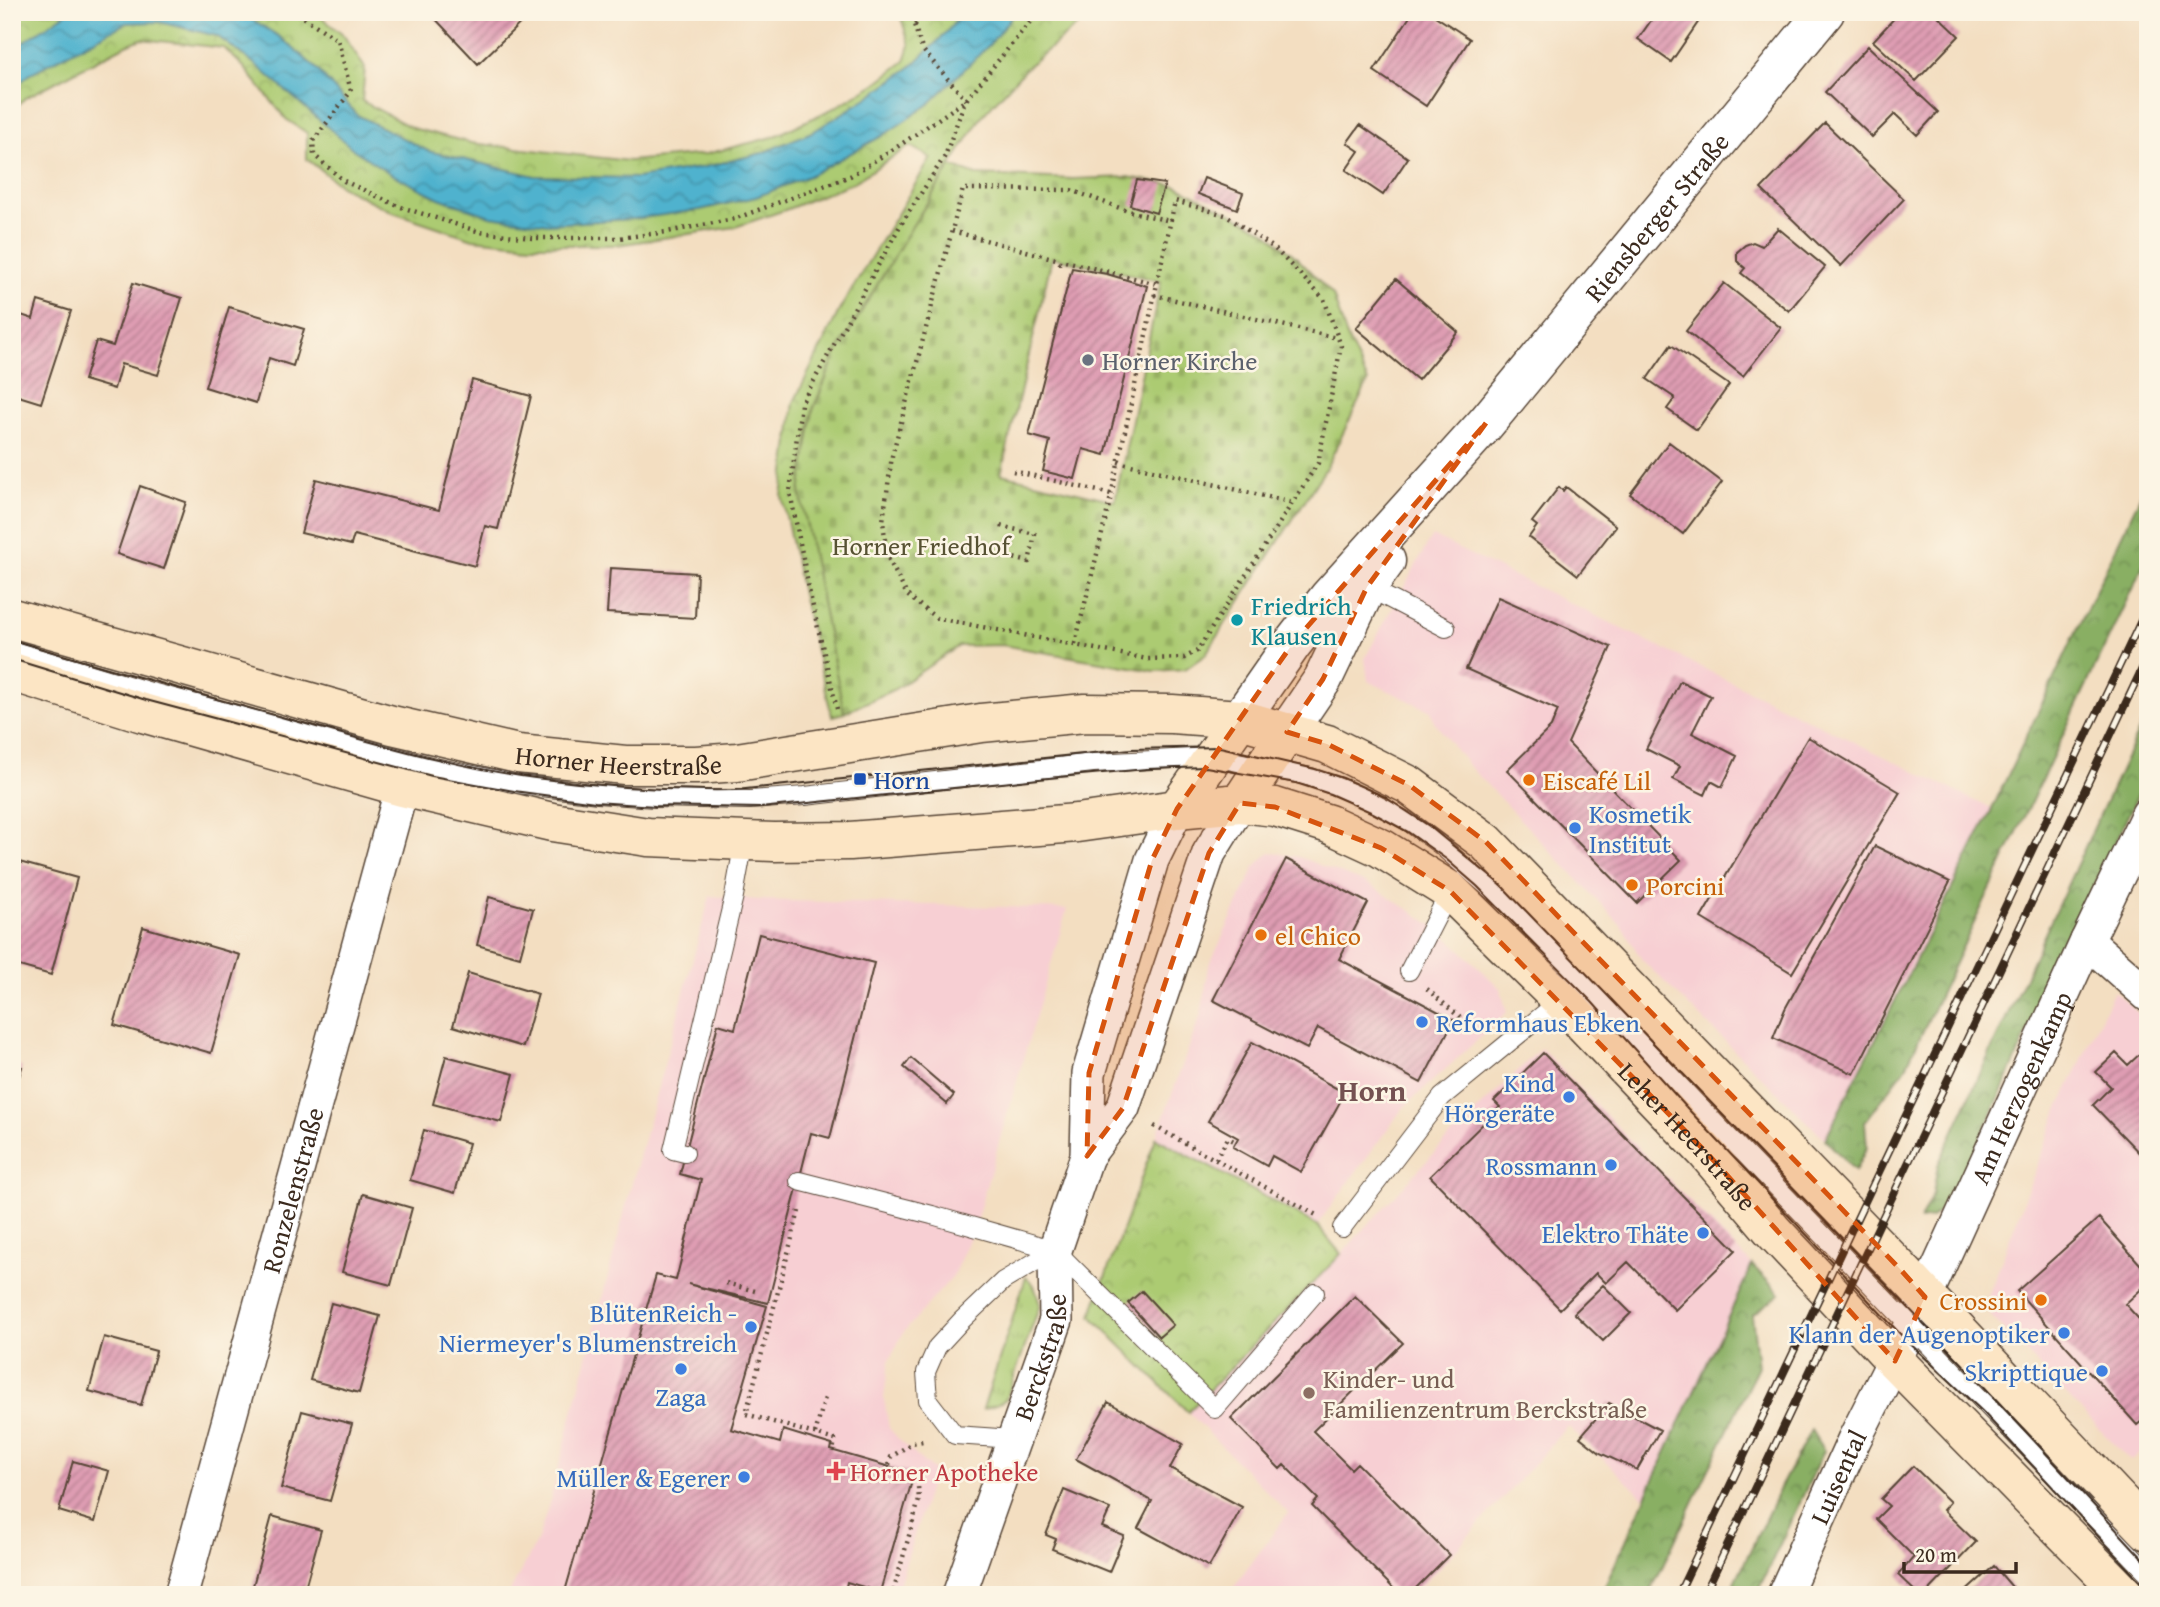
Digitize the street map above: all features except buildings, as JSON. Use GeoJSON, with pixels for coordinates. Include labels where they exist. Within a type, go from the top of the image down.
{"type":"FeatureCollection","features":[{"type":"Feature","properties":{"kind":"main road","name":"Horner Heerstraße"},"geometry":{"type":"LineString","coordinates":[[12,618],[392,725],[518,754],[625,765],[737,762],[981,723],[1085,713],[1160,713],[1240,719]]}},
{"type":"Feature","properties":{"kind":"main road"},"geometry":{"type":"LineString","coordinates":[[12,672],[143,713],[402,787],[552,822],[634,835],[744,841],[850,841],[1077,823],[1177,809],[1240,719],[1327,744],[1409,785],[1486,842],[1918,1312],[2148,1531]]}},
{"type":"Feature","properties":{"kind":"main road"},"geometry":{"type":"LineString","coordinates":[[1240,803],[1287,732]]}},
{"type":"Feature","properties":{"kind":"main road","name":"Leher Heerstraße"},"geometry":{"type":"LineString","coordinates":[[1177,809],[1240,803],[1275,807],[1329,824],[1381,848],[1450,891],[1561,999],[1706,1152],[1773,1231],[1895,1361],[2126,1595]]}},
{"type":"Feature","properties":{"kind":"street","name":"Riensberger Straße"},"geometry":{"type":"LineString","coordinates":[[1240,719],[1329,597],[1486,423],[1825,12]]}},
{"type":"Feature","properties":{"kind":"street","name":"Riensberger Straße"},"geometry":{"type":"LineString","coordinates":[[1287,732],[1324,679],[1367,587],[1486,423]]}},
{"type":"Feature","properties":{"kind":"street","name":"Ronzelenstraße"},"geometry":{"type":"LineString","coordinates":[[181,1595],[402,787]]}},
{"type":"Feature","properties":{"kind":"street","name":"Berckstraße"},"geometry":{"type":"LineString","coordinates":[[958,1595],[1056,1320],[1055,1250],[1087,1156],[1123,1108],[1209,853],[1240,803]]}},
{"type":"Feature","properties":{"kind":"street","name":"Berckstraße"},"geometry":{"type":"LineString","coordinates":[[1087,1156],[1088,1073],[1152,860],[1177,809]]}},
{"type":"Feature","properties":{"kind":"street","name":"Am Herzogenkamp"},"geometry":{"type":"LineString","coordinates":[[1895,1361],[2148,814]]}},
{"type":"Feature","properties":{"kind":"street"},"geometry":{"type":"LineString","coordinates":[[2087,941],[2148,995]]}},
{"type":"Feature","properties":{"kind":"street","name":"Luisental"},"geometry":{"type":"LineString","coordinates":[[1784,1595],[1854,1440],[1895,1361]]}},
{"type":"Feature","properties":{"kind":"lane"},"geometry":{"type":"LineString","coordinates":[[1367,587],[1446,628]]}},
{"type":"Feature","properties":{"kind":"lane"},"geometry":{"type":"LineString","coordinates":[[12,650],[151,692],[434,767],[518,784],[598,794],[750,800],[1093,763],[1213,757],[1311,777],[1362,797],[1407,821],[1467,867],[1510,906],[1805,1217],[1918,1312],[2148,1573]]}},
{"type":"Feature","properties":{"kind":"lane"},"geometry":{"type":"LineString","coordinates":[[685,1153],[673,1150],[734,896],[744,841]]}},
{"type":"Feature","properties":{"kind":"lane"},"geometry":{"type":"LineString","coordinates":[[1409,971],[1450,891]]}},
{"type":"Feature","properties":{"kind":"lane"},"geometry":{"type":"LineString","coordinates":[[1342,1228],[1442,1097],[1561,999]]}},
{"type":"Feature","properties":{"kind":"lane"},"geometry":{"type":"LineString","coordinates":[[803,1182],[1055,1250],[1215,1409],[1315,1293]]}},
{"type":"Feature","properties":{"kind":"lane"},"geometry":{"type":"LineString","coordinates":[[1744,1197],[1805,1217]]}},
{"type":"Feature","properties":{"kind":"lane"},"geometry":{"type":"LineString","coordinates":[[1013,1439],[955,1435],[928,1400],[926,1372],[937,1347],[1003,1281],[1055,1250]]}},
{"type":"Feature","properties":{"kind":"path"},"geometry":{"type":"LineString","coordinates":[[12,16],[18,12]]}},
{"type":"Feature","properties":{"kind":"path"},"geometry":{"type":"LineString","coordinates":[[291,12],[338,40],[351,91],[313,141],[314,155],[344,181],[398,206],[480,232],[532,237],[620,238],[734,219],[850,176],[965,100],[1038,12]]}},
{"type":"Feature","properties":{"kind":"path"},"geometry":{"type":"LineString","coordinates":[[909,12],[922,49],[965,100]]}},
{"type":"Feature","properties":{"kind":"path"},"geometry":{"type":"LineString","coordinates":[[915,25],[925,12]]}},
{"type":"Feature","properties":{"kind":"path"},"geometry":{"type":"LineString","coordinates":[[844,743],[790,492],[801,404],[900,226],[945,156],[965,100]]}},
{"type":"Feature","properties":{"kind":"path"},"geometry":{"type":"LineString","coordinates":[[1075,644],[1175,201],[1225,215],[1274,248],[1324,299],[1341,346],[1318,463],[1193,654],[1179,658],[1147,659],[936,618],[907,595],[887,556],[883,521],[892,456],[963,189],[1071,190],[1128,211],[1170,221]]}},
{"type":"Feature","properties":{"kind":"path"},"geometry":{"type":"LineString","coordinates":[[952,231],[1056,259],[1060,263],[1065,261],[1157,284]]}},
{"type":"Feature","properties":{"kind":"path"},"geometry":{"type":"LineString","coordinates":[[1154,295],[1338,338]]}},
{"type":"Feature","properties":{"kind":"path"},"geometry":{"type":"LineString","coordinates":[[1118,462],[1294,503]]}},
{"type":"Feature","properties":{"kind":"path"},"geometry":{"type":"LineString","coordinates":[[1013,471],[1058,478],[1111,494]]}},
{"type":"Feature","properties":{"kind":"path"},"geometry":{"type":"LineString","coordinates":[[994,553],[1029,562],[1035,534],[1000,526]]}},
{"type":"Feature","properties":{"kind":"path"},"geometry":{"type":"LineString","coordinates":[[1409,971],[1445,1007],[1499,1050]]}},
{"type":"Feature","properties":{"kind":"path"},"geometry":{"type":"LineString","coordinates":[[1123,1108],[1342,1228]]}},
{"type":"Feature","properties":{"kind":"path"},"geometry":{"type":"LineString","coordinates":[[1216,1159],[1228,1138],[1236,1142]]}},
{"type":"Feature","properties":{"kind":"path"},"geometry":{"type":"LineString","coordinates":[[803,1182],[746,1414],[801,1433],[835,1440],[833,1451]]}},
{"type":"Feature","properties":{"kind":"path"},"geometry":{"type":"LineString","coordinates":[[726,1283],[755,1291]]}},
{"type":"Feature","properties":{"kind":"path"},"geometry":{"type":"LineString","coordinates":[[815,1434],[826,1394]]}},
{"type":"Feature","properties":{"kind":"path"},"geometry":{"type":"LineString","coordinates":[[889,1465],[891,1457]]}},
{"type":"Feature","properties":{"kind":"path"},"geometry":{"type":"LineString","coordinates":[[897,1595],[893,1593],[919,1500],[918,1486]]}},
{"type":"Feature","properties":{"kind":"highlighted area"},"geometry":{"type":"Polygon","coordinates":[[[1486,423],[1367,587],[1323,679],[1287,732],[1327,744],[1409,785],[1486,842],[1900,1269],[1925,1297],[1895,1361],[1706,1152],[1450,891],[1381,848],[1275,807],[1240,803],[1209,853],[1123,1108],[1087,1156],[1089,1073],[1152,860],[1177,809],[1293,643],[1486,423]]]}},
{"type":"Feature","properties":{"kind":"shaded area"},"geometry":{"type":"Polygon","coordinates":[[[1432,536],[1992,809],[1825,1139],[1642,960],[1621,925],[1467,764],[1435,723],[1431,711],[1368,681],[1365,658],[1432,536]]]}},
{"type":"Feature","properties":{"kind":"shaded area"},"geometry":{"type":"Polygon","coordinates":[[[1270,852],[1299,857],[1369,884],[1439,929],[1500,988],[1507,1013],[1403,1108],[1317,1225],[1156,1138],[1201,1014],[1209,966],[1255,867],[1270,852]]]}},
{"type":"Feature","properties":{"kind":"shaded area"},"geometry":{"type":"Polygon","coordinates":[[[710,896],[759,900],[1067,909],[974,1228],[953,1276],[903,1333],[889,1361],[884,1398],[889,1428],[934,1471],[896,1595],[508,1595],[538,1539],[551,1497],[710,896]]]}},
{"type":"Feature","properties":{"kind":"shaded area"},"geometry":{"type":"Polygon","coordinates":[[[2114,991],[2148,1022],[2148,1445],[2130,1461],[1990,1315],[1987,1299],[2058,1110],[2114,991]]]}},
{"type":"Feature","properties":{"kind":"shaded area"},"geometry":{"type":"Polygon","coordinates":[[[1541,1048],[1752,1265],[1645,1499],[1568,1426],[1412,1595],[1228,1595],[1288,1513],[1188,1412],[1436,1151],[1541,1048]]]}},
{"type":"Feature","properties":{"kind":"green space"},"geometry":{"type":"Polygon","coordinates":[[[12,12],[315,12],[344,36],[365,68],[362,101],[412,128],[471,143],[629,161],[706,154],[773,137],[832,109],[875,84],[905,61],[910,45],[899,12],[1094,12],[1027,67],[982,116],[836,354],[813,409],[800,492],[844,713],[832,716],[802,594],[782,496],[794,402],[840,309],[931,158],[910,146],[854,182],[735,227],[617,245],[531,245],[473,239],[393,212],[342,187],[307,159],[307,133],[286,119],[244,67],[224,48],[141,39],[25,98],[12,111],[12,12]]]}},
{"type":"Feature","properties":{"kind":"green space","name":"Horner Friedhof"},"geometry":{"type":"Polygon","coordinates":[[[951,166],[976,175],[1073,179],[1128,177],[1177,186],[1264,230],[1296,257],[1333,295],[1346,335],[1368,382],[1326,468],[1205,655],[1185,669],[1154,671],[1002,645],[959,646],[895,689],[844,713],[800,492],[813,410],[836,354],[951,166]],[[1052,257],[1001,474],[1115,501],[1161,281],[1052,257]]]}},
{"type":"Feature","properties":{"kind":"green space"},"geometry":{"type":"Polygon","coordinates":[[[2148,480],[2148,555],[1905,1069],[1865,1122],[1867,1147],[1855,1171],[1825,1139],[1992,809],[2148,480]]]}},
{"type":"Feature","properties":{"kind":"green space"},"geometry":{"type":"Polygon","coordinates":[[[2148,711],[2148,774],[2073,930],[1955,1197],[1932,1218],[1920,1220],[1933,1193],[1938,1165],[2148,711]]]}},
{"type":"Feature","properties":{"kind":"green space"},"geometry":{"type":"Polygon","coordinates":[[[1156,1138],[1317,1225],[1341,1254],[1188,1412],[1091,1316],[1156,1138]]]}},
{"type":"Feature","properties":{"kind":"green space"},"geometry":{"type":"Polygon","coordinates":[[[1752,1265],[1780,1294],[1752,1315],[1758,1366],[1649,1595],[1601,1595],[1752,1265]]]}},
{"type":"Feature","properties":{"kind":"green space"},"geometry":{"type":"Polygon","coordinates":[[[1026,1277],[1034,1285],[1040,1305],[1006,1399],[983,1409],[1026,1277]]]}},
{"type":"Feature","properties":{"kind":"green space"},"geometry":{"type":"Polygon","coordinates":[[[1811,1430],[1824,1451],[1756,1595],[1729,1595],[1781,1486],[1811,1430]]]}},
{"type":"Feature","properties":{"kind":"water"},"geometry":{"type":"Polygon","coordinates":[[[68,12],[233,12],[248,17],[280,37],[316,68],[357,115],[428,151],[535,176],[637,178],[705,167],[762,153],[814,131],[912,66],[963,12],[1015,12],[990,44],[928,105],[884,135],[809,176],[756,197],[700,210],[634,219],[548,224],[490,216],[439,198],[391,174],[354,150],[256,65],[217,36],[159,22],[126,23],[33,72],[12,89],[12,50],[68,12]]]}},
{"type":"Feature","properties":{"kind":"tram line"},"geometry":{"type":"LineString","coordinates":[[12,640],[423,756],[507,774],[585,784],[736,790],[1131,749],[1220,747],[1343,778],[1385,797],[1429,826],[1502,886],[1977,1379],[2148,1564]]}},
{"type":"Feature","properties":{"kind":"tram line"},"geometry":{"type":"LineString","coordinates":[[12,659],[146,700],[432,776],[595,802],[760,808],[1146,769],[1206,767],[1296,783],[1330,794],[1408,832],[1446,859],[1477,886],[1592,1002],[1688,1109],[1905,1339],[1982,1411],[2148,1590]]}},
{"type":"Feature","properties":{"kind":"railway"},"geometry":{"type":"LineString","coordinates":[[1678,1595],[2148,606]]}},
{"type":"Feature","properties":{"kind":"railway"},"geometry":{"type":"LineString","coordinates":[[1704,1595],[2148,656]]}},
{"type":"Feature","properties":{"kind":"place","name":"Horner Kirche"},"geometry":{"type":"Point","coordinates":[1088,360]}},
{"type":"Feature","properties":{"kind":"place","name":"Friedrich Klausen"},"geometry":{"type":"Point","coordinates":[1237,620]}},
{"type":"Feature","properties":{"kind":"place","name":"Horn"},"geometry":{"type":"Point","coordinates":[860,779]}},
{"type":"Feature","properties":{"kind":"place","name":"Eiscafé Lil"},"geometry":{"type":"Point","coordinates":[1529,780]}},
{"type":"Feature","properties":{"kind":"place","name":"Kosmetik Institut"},"geometry":{"type":"Point","coordinates":[1575,828]}},
{"type":"Feature","properties":{"kind":"place","name":"Porcini"},"geometry":{"type":"Point","coordinates":[1632,885]}},
{"type":"Feature","properties":{"kind":"place","name":"el Chico"},"geometry":{"type":"Point","coordinates":[1261,935]}},
{"type":"Feature","properties":{"kind":"place","name":"Reformhaus Ebken"},"geometry":{"type":"Point","coordinates":[1422,1022]}},
{"type":"Feature","properties":{"kind":"place","name":"Kind Hörgeräte"},"geometry":{"type":"Point","coordinates":[1569,1097]}},
{"type":"Feature","properties":{"kind":"place","name":"Rossmann"},"geometry":{"type":"Point","coordinates":[1611,1165]}},
{"type":"Feature","properties":{"kind":"place","name":"Elektro Thäte"},"geometry":{"type":"Point","coordinates":[1703,1233]}},
{"type":"Feature","properties":{"kind":"place","name":"Crossini"},"geometry":{"type":"Point","coordinates":[2041,1300]}},
{"type":"Feature","properties":{"kind":"place","name":"BlütenReich - Niermeyer's Blumenstreich"},"geometry":{"type":"Point","coordinates":[751,1327]}},
{"type":"Feature","properties":{"kind":"place","name":"Klann der Augenoptiker"},"geometry":{"type":"Point","coordinates":[2064,1333]}},
{"type":"Feature","properties":{"kind":"place","name":"Zaga"},"geometry":{"type":"Point","coordinates":[681,1369]}},
{"type":"Feature","properties":{"kind":"place","name":"Skripttique"},"geometry":{"type":"Point","coordinates":[2102,1371]}},
{"type":"Feature","properties":{"kind":"place","name":"Kinder- und Familienzentrum Berckstraße"},"geometry":{"type":"Point","coordinates":[1309,1393]}},
{"type":"Feature","properties":{"kind":"place","name":"Horner Apotheke"},"geometry":{"type":"Point","coordinates":[836,1471]}},
{"type":"Feature","properties":{"kind":"place","name":"Müller & Egerer"},"geometry":{"type":"Point","coordinates":[744,1477]}},
{"type":"Feature","properties":{"kind":"district","name":"Horn"},"geometry":{"type":"Point","coordinates":[1372,1090]}}]}
